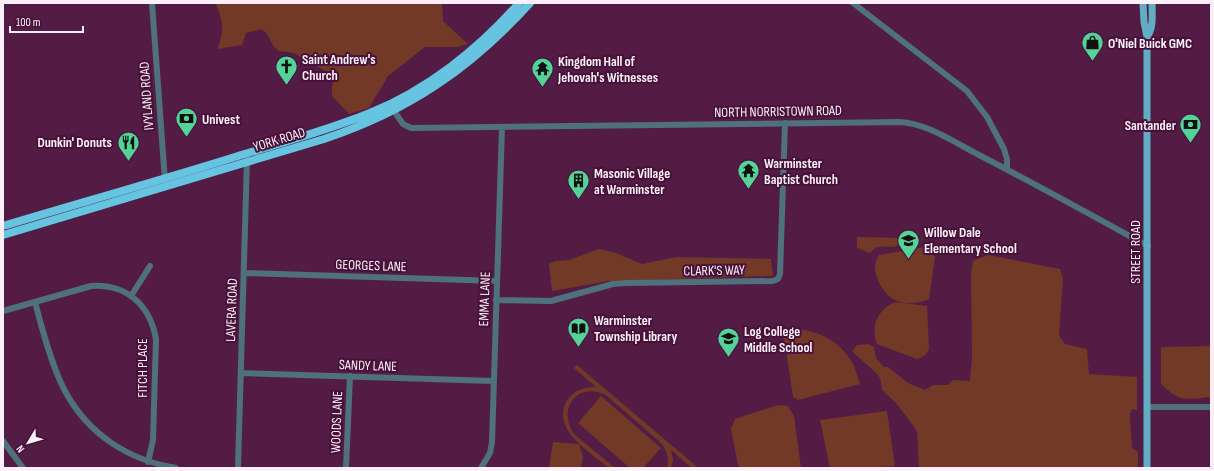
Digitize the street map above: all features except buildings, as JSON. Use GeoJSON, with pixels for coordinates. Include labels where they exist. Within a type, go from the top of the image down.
{"type":"FeatureCollection","features":[{"type":"Feature","properties":{"kind":"highway","name":"YORK ROAD"},"geometry":{"type":"LineString","coordinates":[[391,107],[458,61],[487,36],[519,3]]}},
{"type":"Feature","properties":{"kind":"highway","name":"YORK ROAD"},"geometry":{"type":"LineString","coordinates":[[3,226],[346,131],[391,107],[430,89],[463,67],[502,33],[530,3]]}},
{"type":"Feature","properties":{"kind":"highway","name":"YORK ROAD"},"geometry":{"type":"LineString","coordinates":[[3,235],[165,182]]}},
{"type":"Feature","properties":{"kind":"main road","name":"STREET ROAD"},"geometry":{"type":"LineString","coordinates":[[1143,3],[1144,22],[1148,36],[1147,468]]}},
{"type":"Feature","properties":{"kind":"main road","name":"STREET ROAD"},"geometry":{"type":"LineString","coordinates":[[1148,36],[1152,19],[1152,3]]}},
{"type":"Feature","properties":{"kind":"street","name":"IVYLAND ROAD"},"geometry":{"type":"LineString","coordinates":[[152,3],[165,182]]}},
{"type":"Feature","properties":{"kind":"street"},"geometry":{"type":"LineString","coordinates":[[853,3],[967,91],[987,117],[1004,149],[1007,159],[1007,169]]}},
{"type":"Feature","properties":{"kind":"street","name":"NORTH NORRISTOWN ROAD"},"geometry":{"type":"LineString","coordinates":[[391,107],[403,124],[411,128],[785,123],[913,123],[943,136],[1007,169],[1148,246]]}},
{"type":"Feature","properties":{"kind":"street","name":"CLARK'S WAY"},"geometry":{"type":"LineString","coordinates":[[496,300],[551,301],[613,284],[625,283],[776,280],[780,274],[785,123]]}},
{"type":"Feature","properties":{"kind":"street","name":"EMMA LANE"},"geometry":{"type":"LineString","coordinates":[[481,468],[492,448],[502,127]]}},
{"type":"Feature","properties":{"kind":"street","name":"LAVERA ROAD"},"geometry":{"type":"LineString","coordinates":[[238,468],[245,273],[247,158]]}},
{"type":"Feature","properties":{"kind":"street"},"geometry":{"type":"LineString","coordinates":[[131,296],[150,266]]}},
{"type":"Feature","properties":{"kind":"street","name":"GEORGES LANE"},"geometry":{"type":"LineString","coordinates":[[245,273],[497,281]]}},
{"type":"Feature","properties":{"kind":"street","name":"FITCH PLACE"},"geometry":{"type":"LineString","coordinates":[[3,311],[91,286],[113,288],[131,296],[139,302],[152,323],[156,339],[153,440],[148,462]]}},
{"type":"Feature","properties":{"kind":"street"},"geometry":{"type":"LineString","coordinates":[[35,302],[58,376],[64,390],[77,411],[107,440],[126,452],[148,462],[176,468]]}},
{"type":"Feature","properties":{"kind":"street","name":"SANDY LANE"},"geometry":{"type":"LineString","coordinates":[[241,373],[494,381]]}},
{"type":"Feature","properties":{"kind":"street","name":"WOODS LANE"},"geometry":{"type":"LineString","coordinates":[[346,468],[350,376]]}},
{"type":"Feature","properties":{"kind":"street"},"geometry":{"type":"LineString","coordinates":[[1147,407],[1211,407]]}},
{"type":"Feature","properties":{"kind":"street"},"geometry":{"type":"LineString","coordinates":[[3,441],[5,449],[23,468]]}},
{"type":"Feature","properties":{"kind":"shaded area"},"geometry":{"type":"Polygon","coordinates":[[[214,3],[442,3],[443,21],[468,44],[457,47],[425,47],[388,76],[369,108],[349,114],[332,96],[334,76],[294,53],[279,51],[274,47],[267,34],[262,29],[246,33],[242,45],[217,49],[222,32],[222,21],[216,4],[214,3]]]}},
{"type":"Feature","properties":{"kind":"shaded area"},"geometry":{"type":"Polygon","coordinates":[[[572,180],[585,181],[584,194],[572,194],[572,180]]]}},
{"type":"Feature","properties":{"kind":"shaded area"},"geometry":{"type":"Polygon","coordinates":[[[857,237],[901,238],[899,244],[895,247],[878,247],[870,253],[857,248],[857,237]]]}},
{"type":"Feature","properties":{"kind":"shaded area"},"geometry":{"type":"Polygon","coordinates":[[[925,247],[930,250],[935,257],[929,299],[911,303],[893,299],[884,291],[877,279],[875,266],[879,255],[925,247]]]}},
{"type":"Feature","properties":{"kind":"shaded area"},"geometry":{"type":"Polygon","coordinates":[[[599,249],[616,253],[642,264],[676,257],[771,259],[773,276],[609,281],[552,291],[549,264],[555,261],[569,260],[599,249]]]}},
{"type":"Feature","properties":{"kind":"shaded area"},"geometry":{"type":"Polygon","coordinates":[[[988,255],[1060,269],[1063,278],[1059,335],[1065,344],[1087,349],[1089,374],[1137,377],[1137,410],[1132,409],[1130,414],[1132,448],[1138,452],[1138,468],[919,468],[917,432],[915,428],[896,403],[882,390],[880,378],[877,374],[852,351],[857,345],[868,344],[874,347],[876,358],[884,367],[888,367],[908,383],[925,390],[933,385],[948,385],[953,380],[970,381],[972,358],[971,274],[973,261],[988,255]]]}},
{"type":"Feature","properties":{"kind":"shaded area"},"geometry":{"type":"Polygon","coordinates":[[[895,302],[927,306],[929,349],[926,354],[917,359],[877,344],[874,331],[877,319],[884,309],[895,302]]]}},
{"type":"Feature","properties":{"kind":"shaded area"},"geometry":{"type":"Polygon","coordinates":[[[788,328],[817,333],[841,348],[853,364],[860,384],[798,400],[793,397],[783,330],[788,328]]]}},
{"type":"Feature","properties":{"kind":"shaded area"},"geometry":{"type":"Polygon","coordinates":[[[1211,346],[1211,397],[1189,399],[1179,397],[1161,384],[1161,347],[1211,346]]]}},
{"type":"Feature","properties":{"kind":"shaded area"},"geometry":{"type":"Polygon","coordinates":[[[577,365],[696,466],[692,468],[671,450],[673,460],[671,468],[667,468],[667,455],[661,443],[607,396],[597,392],[580,394],[573,399],[569,406],[569,424],[574,434],[615,468],[609,468],[583,448],[568,431],[564,421],[563,411],[569,397],[572,394],[579,390],[596,387],[574,368],[577,365]]]}},
{"type":"Feature","properties":{"kind":"shaded area"},"geometry":{"type":"Polygon","coordinates":[[[601,396],[661,448],[643,468],[630,468],[578,423],[601,396]]]}},
{"type":"Feature","properties":{"kind":"shaded area"},"geometry":{"type":"Polygon","coordinates":[[[778,405],[788,406],[794,416],[801,468],[740,468],[738,465],[731,429],[735,419],[778,405]]]}},
{"type":"Feature","properties":{"kind":"shaded area"},"geometry":{"type":"Polygon","coordinates":[[[887,411],[895,466],[873,468],[830,468],[820,420],[887,411]]]}},
{"type":"Feature","properties":{"kind":"shaded area"},"geometry":{"type":"Polygon","coordinates":[[[553,442],[579,444],[583,457],[581,468],[549,468],[553,442]]]}},
{"type":"Feature","properties":{"kind":"place","name":"O'Niel Buick GMC"},"geometry":{"type":"Point","coordinates":[1093,62]}},
{"type":"Feature","properties":{"kind":"place","name":"Saint Andrew's Church"},"geometry":{"type":"Point","coordinates":[287,86]}},
{"type":"Feature","properties":{"kind":"place","name":"Kingdom Hall of Jehovah's Witnesses"},"geometry":{"type":"Point","coordinates":[543,88]}},
{"type":"Feature","properties":{"kind":"place","name":"Univest"},"geometry":{"type":"Point","coordinates":[187,138]}},
{"type":"Feature","properties":{"kind":"place","name":"Santander"},"geometry":{"type":"Point","coordinates":[1191,144]}},
{"type":"Feature","properties":{"kind":"place","name":"Dunkin' Donuts"},"geometry":{"type":"Point","coordinates":[128,162]}},
{"type":"Feature","properties":{"kind":"place","name":"Warminster Baptist Church"},"geometry":{"type":"Point","coordinates":[748,190]}},
{"type":"Feature","properties":{"kind":"place","name":"Masonic Village at Warminster"},"geometry":{"type":"Point","coordinates":[578,200]}},
{"type":"Feature","properties":{"kind":"place","name":"Willow Dale Elementary School"},"geometry":{"type":"Point","coordinates":[908,260]}},
{"type":"Feature","properties":{"kind":"place","name":"Warminster Township Library"},"geometry":{"type":"Point","coordinates":[578,348]}},
{"type":"Feature","properties":{"kind":"place","name":"Log College Middle School"},"geometry":{"type":"Point","coordinates":[728,358]}}]}
